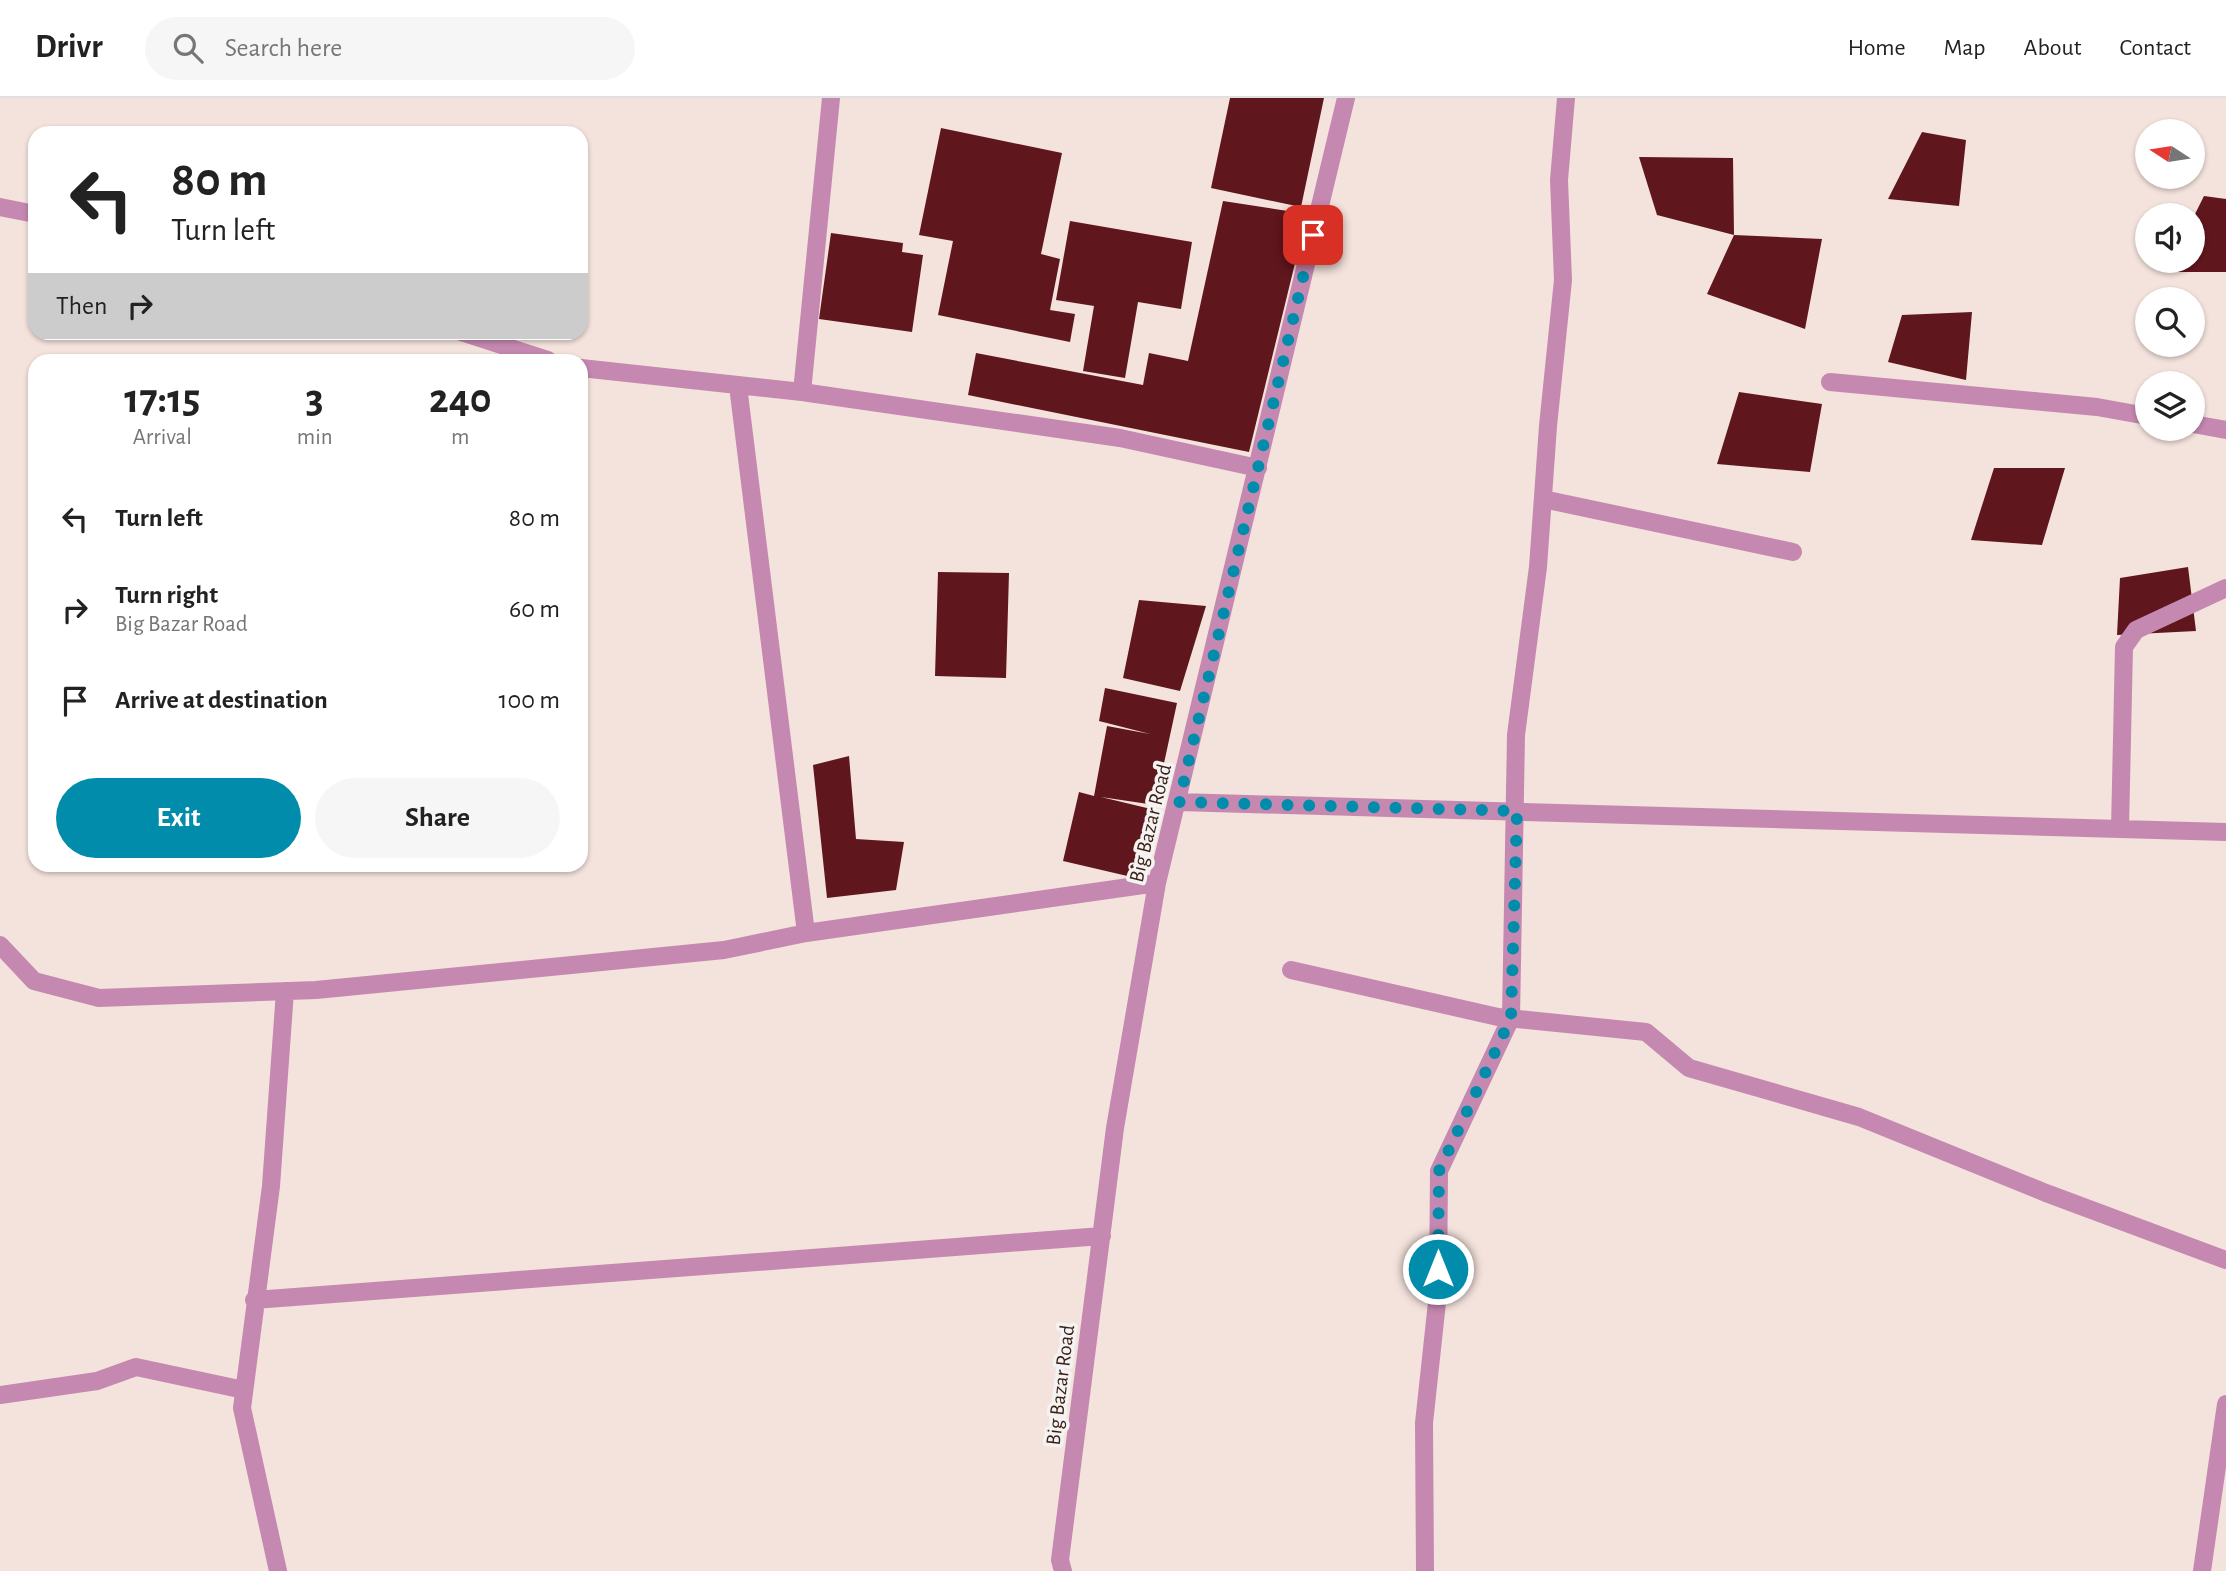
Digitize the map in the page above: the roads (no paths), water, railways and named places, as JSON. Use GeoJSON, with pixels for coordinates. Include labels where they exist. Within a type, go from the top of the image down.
{"type":"FeatureCollection","features":[{"type":"Feature","properties":{"kind":"street"},"geometry":{"type":"LineString","coordinates":[[802,392],[831,98]]}},
{"type":"Feature","properties":{"kind":"street","name":"Big Bazar Road"},"geometry":{"type":"LineString","coordinates":[[1063,1571],[1060,1560],[1115,1128],[1157,883],[1179,802],[1346,98]]}},
{"type":"Feature","properties":{"kind":"street"},"geometry":{"type":"LineString","coordinates":[[1425,1571],[1424,1423],[1438,1293],[1439,1171],[1511,1018],[1517,811],[1516,735],[1538,566],[1563,280],[1559,180],[1566,98]]}},
{"type":"Feature","properties":{"kind":"street"},"geometry":{"type":"LineString","coordinates":[[0,207],[28,213]]}},
{"type":"Feature","properties":{"kind":"street"},"geometry":{"type":"LineString","coordinates":[[486,340],[529,354]]}},
{"type":"Feature","properties":{"kind":"street"},"geometry":{"type":"LineString","coordinates":[[588,369],[802,392],[1120,438],[1258,468]]}},
{"type":"Feature","properties":{"kind":"street"},"geometry":{"type":"LineString","coordinates":[[1829,382],[2097,407],[2135,414]]}},
{"type":"Feature","properties":{"kind":"street"},"geometry":{"type":"LineString","coordinates":[[738,386],[806,933]]}},
{"type":"Feature","properties":{"kind":"street"},"geometry":{"type":"LineString","coordinates":[[2205,426],[2226,430]]}},
{"type":"Feature","properties":{"kind":"street"},"geometry":{"type":"LineString","coordinates":[[1543,499],[1793,552]]}},
{"type":"Feature","properties":{"kind":"street"},"geometry":{"type":"LineString","coordinates":[[2120,829],[2124,647],[2136,629],[2226,588]]}},
{"type":"Feature","properties":{"kind":"street"},"geometry":{"type":"LineString","coordinates":[[1179,802],[2226,832]]}},
{"type":"Feature","properties":{"kind":"street"},"geometry":{"type":"LineString","coordinates":[[0,945],[34,981],[99,998],[285,991],[723,950],[806,933],[1157,883]]}},
{"type":"Feature","properties":{"kind":"street"},"geometry":{"type":"LineString","coordinates":[[1291,970],[1511,1018],[1646,1032],[1689,1068],[1859,1117],[2046,1194],[2226,1260]]}},
{"type":"Feature","properties":{"kind":"street"},"geometry":{"type":"LineString","coordinates":[[278,1571],[242,1408],[271,1186],[285,991]]}},
{"type":"Feature","properties":{"kind":"street"},"geometry":{"type":"LineString","coordinates":[[254,1300],[1102,1236]]}},
{"type":"Feature","properties":{"kind":"street"},"geometry":{"type":"LineString","coordinates":[[0,1395],[97,1381],[136,1367],[244,1390]]}},
{"type":"Feature","properties":{"kind":"street"},"geometry":{"type":"LineString","coordinates":[[2202,1571],[2226,1404]]}}]}
